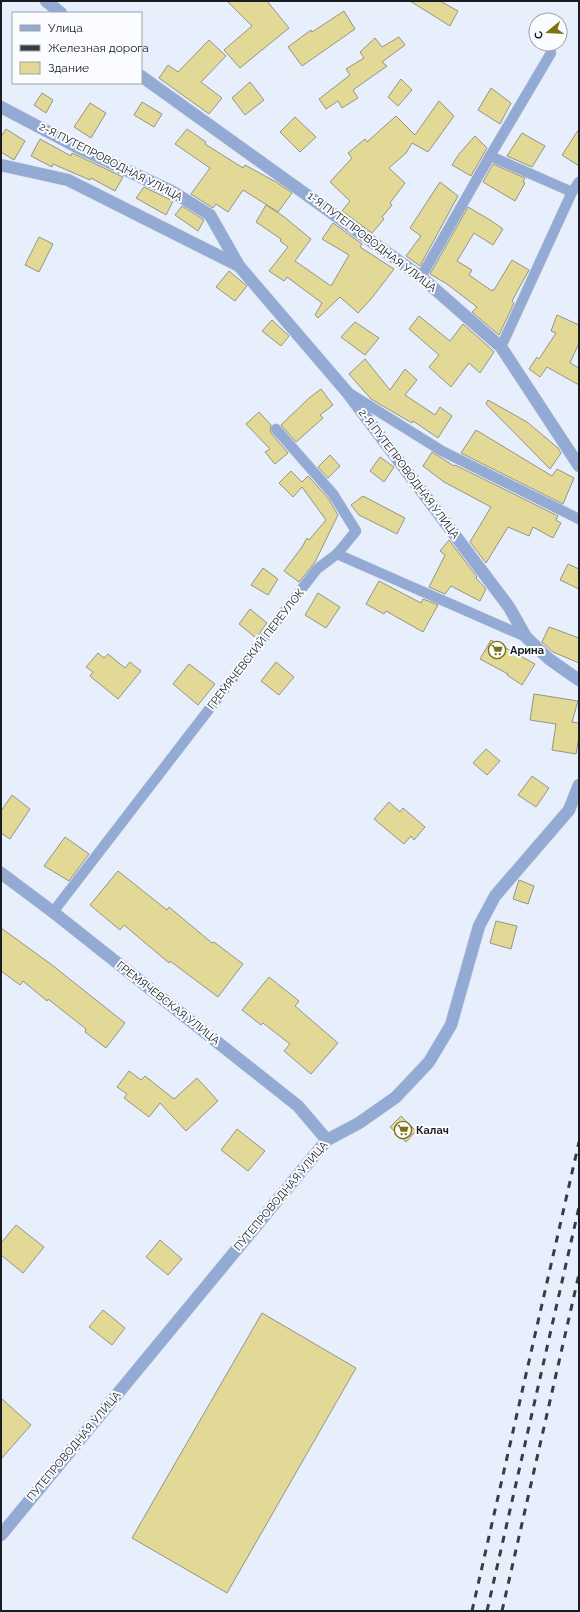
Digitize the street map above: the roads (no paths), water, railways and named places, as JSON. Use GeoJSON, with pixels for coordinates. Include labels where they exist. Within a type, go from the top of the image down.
{"type":"FeatureCollection","features":[{"type":"Feature","properties":{"kind":"street"},"geometry":{"type":"LineString","coordinates":[[46,1],[60,12]]}},
{"type":"Feature","properties":{"kind":"street","name":"1-Я ПУТЕПРОВОДНАЯ УЛИЦА"},"geometry":{"type":"LineString","coordinates":[[142,77],[421,277],[502,347],[579,466]]}},
{"type":"Feature","properties":{"kind":"street","name":"2-Я ПУТЕПРОВОДНАЯ УЛИЦА"},"geometry":{"type":"LineString","coordinates":[[1,107],[77,147],[173,192],[210,215],[239,266],[347,392],[509,607],[526,636],[550,659],[579,680]]}},
{"type":"Feature","properties":{"kind":"street","name":"2-Я ПУТЕПРОВОДНАЯ УЛИЦА"},"geometry":{"type":"LineString","coordinates":[[1,165],[68,180],[239,266]]}},
{"type":"Feature","properties":{"kind":"street","name":"ПУТЕПРОВОДНАЯ УЛИЦА"},"geometry":{"type":"LineString","coordinates":[[1,1535],[5,1520],[327,1140],[359,1123],[396,1097],[429,1062],[451,1025],[479,926],[488,908],[495,896],[569,810],[579,785]]}},
{"type":"Feature","properties":{"kind":"street","name":"ГРЕМЯЧЕВСКАЯ УЛИЦА"},"geometry":{"type":"LineString","coordinates":[[1,873],[53,912],[298,1106],[327,1140]]}},
{"type":"Feature","properties":{"kind":"lane"},"geometry":{"type":"LineString","coordinates":[[421,277],[551,53]]}},
{"type":"Feature","properties":{"kind":"lane"},"geometry":{"type":"LineString","coordinates":[[490,156],[572,192]]}},
{"type":"Feature","properties":{"kind":"lane"},"geometry":{"type":"LineString","coordinates":[[502,347],[572,192],[579,182]]}},
{"type":"Feature","properties":{"kind":"lane"},"geometry":{"type":"LineString","coordinates":[[347,392],[442,451],[579,519]]}},
{"type":"Feature","properties":{"kind":"lane","name":"ГРЕМЯЧЕВСКИЙ ПЕРЕУЛОК"},"geometry":{"type":"LineString","coordinates":[[53,912],[317,569],[337,554],[356,532],[333,494],[276,429]]}},
{"type":"Feature","properties":{"kind":"lane"},"geometry":{"type":"LineString","coordinates":[[337,554],[526,636]]}},
{"type":"Feature","properties":{"kind":"railway"},"geometry":{"type":"LineString","coordinates":[[472,1611],[579,1142]]}},
{"type":"Feature","properties":{"kind":"railway"},"geometry":{"type":"LineString","coordinates":[[487,1611],[579,1207]]}},
{"type":"Feature","properties":{"kind":"railway"},"geometry":{"type":"LineString","coordinates":[[502,1611],[579,1274]]}},
{"type":"Feature","properties":{"kind":"place","name":"Арина"},"geometry":{"type":"Point","coordinates":[497,650]}},
{"type":"Feature","properties":{"kind":"place","name":"Калач"},"geometry":{"type":"Point","coordinates":[403,1130]}}]}
